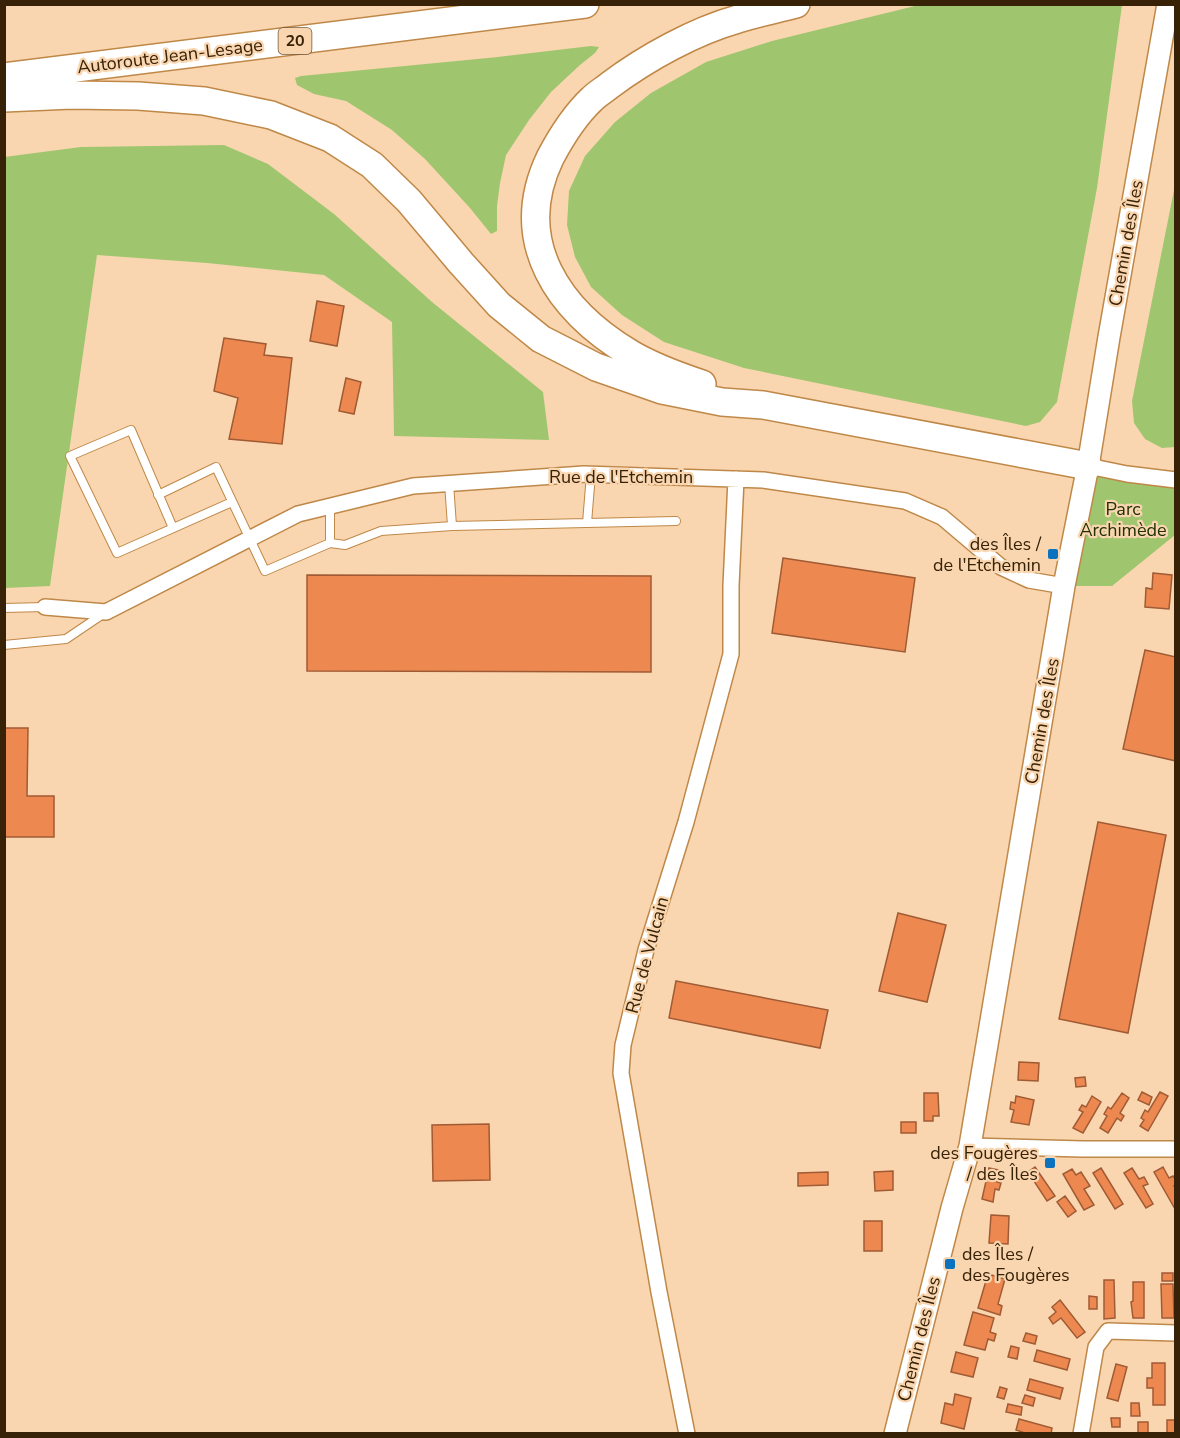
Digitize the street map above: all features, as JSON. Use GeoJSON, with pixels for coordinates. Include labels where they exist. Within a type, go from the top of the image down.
{"type":"FeatureCollection","features":[{"type":"Feature","properties":{"kind":"highway","name":"Autoroute Jean-Lesage"},"geometry":{"type":"LineString","coordinates":[[4,77],[585,4]]}},
{"type":"Feature","properties":{"kind":"highway"},"geometry":{"type":"LineString","coordinates":[[763,405],[676,375],[632,354],[593,327],[564,297],[545,266],[536,234],[536,202],[542,174],[561,136],[592,99],[628,71],[682,40],[736,19],[796,4]]}},
{"type":"Feature","properties":{"kind":"highway"},"geometry":{"type":"LineString","coordinates":[[4,98],[71,95],[138,96],[204,101],[271,115],[330,138],[372,165],[409,201],[499,305],[541,339],[596,367],[662,390],[722,402],[763,405],[1088,466]]}},
{"type":"Feature","properties":{"kind":"street","name":"Chemin des Îles"},"geometry":{"type":"LineString","coordinates":[[895,1434],[970,1146],[1064,586],[1088,466],[1168,4]]}},
{"type":"Feature","properties":{"kind":"street"},"geometry":{"type":"LineString","coordinates":[[1088,466],[1176,480]]}},
{"type":"Feature","properties":{"kind":"street","name":"Rue de l'Etchemin"},"geometry":{"type":"LineString","coordinates":[[106,612],[298,514],[414,486],[591,474],[763,480],[905,501],[942,517],[1001,567],[1029,580],[1064,586]]}},
{"type":"Feature","properties":{"kind":"street","name":"Rue de Vulcain"},"geometry":{"type":"LineString","coordinates":[[687,1434],[621,1074],[623,1045],[646,950],[686,822],[730,654],[735,479]]}},
{"type":"Feature","properties":{"kind":"street"},"geometry":{"type":"LineString","coordinates":[[45,607],[106,612]]}},
{"type":"Feature","properties":{"kind":"street"},"geometry":{"type":"LineString","coordinates":[[970,1146],[1176,1149]]}},
{"type":"Feature","properties":{"kind":"street"},"geometry":{"type":"LineString","coordinates":[[1081,1434],[1096,1347],[1108,1331],[1176,1333]]}},
{"type":"Feature","properties":{"kind":"lane"},"geometry":{"type":"LineString","coordinates":[[173,528],[131,430],[70,456],[117,553],[173,528],[232,501]]}},
{"type":"Feature","properties":{"kind":"lane"},"geometry":{"type":"LineString","coordinates":[[158,495],[216,467],[265,571],[330,543],[345,545],[381,531],[452,526],[676,521]]}},
{"type":"Feature","properties":{"kind":"lane"},"geometry":{"type":"LineString","coordinates":[[587,523],[591,474]]}},
{"type":"Feature","properties":{"kind":"lane"},"geometry":{"type":"LineString","coordinates":[[449,483],[452,526]]}},
{"type":"Feature","properties":{"kind":"lane"},"geometry":{"type":"LineString","coordinates":[[330,506],[330,543]]}},
{"type":"Feature","properties":{"kind":"lane"},"geometry":{"type":"LineString","coordinates":[[4,608],[45,607]]}},
{"type":"Feature","properties":{"kind":"lane","name":"Rue de l'Etchemin"},"geometry":{"type":"LineString","coordinates":[[4,645],[66,639],[106,612]]}},
{"type":"Feature","properties":{"kind":"green space"},"geometry":{"type":"Polygon","coordinates":[[[919,5],[1122,5],[1097,188],[1057,402],[1040,422],[1026,426],[744,368],[664,342],[622,315],[591,287],[575,257],[567,225],[569,191],[585,156],[615,122],[651,93],[706,62],[772,41],[919,5]]]}},
{"type":"Feature","properties":{"kind":"green space"},"geometry":{"type":"Polygon","coordinates":[[[599,47],[551,92],[506,155],[497,206],[497,231],[491,234],[425,159],[392,130],[346,101],[314,94],[297,85],[295,78],[301,76],[599,47]]]}},
{"type":"Feature","properties":{"kind":"green space"},"geometry":{"type":"Polygon","coordinates":[[[224,145],[268,164],[334,214],[432,302],[543,392],[549,440],[394,436],[392,322],[324,275],[97,255],[50,586],[5,588],[4,157],[81,147],[224,145]]]}},
{"type":"Feature","properties":{"kind":"green space"},"geometry":{"type":"Polygon","coordinates":[[[1175,185],[1175,447],[1162,448],[1145,439],[1134,423],[1132,401],[1175,185]]]}},
{"type":"Feature","properties":{"kind":"green space","name":"Parc Archimède"},"geometry":{"type":"Polygon","coordinates":[[[1088,466],[1175,480],[1175,535],[1112,586],[1064,586],[1088,466]]]}},
{"type":"Feature","properties":{"kind":"building"},"geometry":{"type":"Polygon","coordinates":[[[317,301],[344,306],[337,346],[310,341],[317,301]]]}},
{"type":"Feature","properties":{"kind":"building"},"geometry":{"type":"Polygon","coordinates":[[[224,338],[266,344],[264,355],[292,358],[282,444],[229,439],[238,398],[214,391],[224,338]]]}},
{"type":"Feature","properties":{"kind":"building"},"geometry":{"type":"Polygon","coordinates":[[[346,378],[361,382],[354,414],[339,411],[346,378]]]}},
{"type":"Feature","properties":{"kind":"building"},"geometry":{"type":"Polygon","coordinates":[[[783,558],[915,578],[905,652],[772,633],[783,558]]]}},
{"type":"Feature","properties":{"kind":"building"},"geometry":{"type":"Polygon","coordinates":[[[1153,573],[1172,575],[1169,609],[1145,607],[1146,588],[1152,589],[1153,573]]]}},
{"type":"Feature","properties":{"kind":"building"},"geometry":{"type":"Polygon","coordinates":[[[307,575],[651,576],[651,672],[307,671],[307,575]]]}},
{"type":"Feature","properties":{"kind":"building"},"geometry":{"type":"Polygon","coordinates":[[[1145,650],[1176,657],[1176,761],[1123,749],[1145,650]]]}},
{"type":"Feature","properties":{"kind":"building"},"geometry":{"type":"Polygon","coordinates":[[[4,728],[28,728],[27,796],[54,796],[54,837],[4,837],[4,728]]]}},
{"type":"Feature","properties":{"kind":"building"},"geometry":{"type":"Polygon","coordinates":[[[1098,822],[1166,835],[1128,1033],[1059,1019],[1098,822]]]}},
{"type":"Feature","properties":{"kind":"building"},"geometry":{"type":"Polygon","coordinates":[[[898,913],[946,925],[927,1002],[879,991],[898,913]]]}},
{"type":"Feature","properties":{"kind":"building"},"geometry":{"type":"Polygon","coordinates":[[[676,981],[828,1010],[820,1048],[669,1018],[676,981]]]}},
{"type":"Feature","properties":{"kind":"building"},"geometry":{"type":"Polygon","coordinates":[[[1019,1062],[1039,1063],[1038,1081],[1018,1080],[1019,1062]]]}},
{"type":"Feature","properties":{"kind":"building"},"geometry":{"type":"Polygon","coordinates":[[[1085,1077],[1086,1086],[1076,1087],[1075,1078],[1085,1077]]]}},
{"type":"Feature","properties":{"kind":"building"},"geometry":{"type":"Polygon","coordinates":[[[1142,1092],[1152,1097],[1149,1105],[1138,1100],[1142,1092]]]}},
{"type":"Feature","properties":{"kind":"building"},"geometry":{"type":"Polygon","coordinates":[[[1160,1092],[1168,1096],[1148,1131],[1140,1126],[1144,1120],[1141,1118],[1145,1110],[1148,1112],[1160,1092]]]}},
{"type":"Feature","properties":{"kind":"building"},"geometry":{"type":"Polygon","coordinates":[[[924,1093],[938,1093],[939,1116],[933,1116],[933,1121],[924,1121],[924,1093]]]}},
{"type":"Feature","properties":{"kind":"building"},"geometry":{"type":"Polygon","coordinates":[[[1122,1093],[1129,1098],[1120,1113],[1124,1116],[1121,1121],[1117,1118],[1108,1133],[1100,1128],[1107,1116],[1104,1114],[1108,1107],[1111,1109],[1122,1093]]]}},
{"type":"Feature","properties":{"kind":"building"},"geometry":{"type":"Polygon","coordinates":[[[1016,1096],[1034,1100],[1029,1125],[1011,1122],[1014,1110],[1010,1109],[1011,1102],[1015,1103],[1016,1096]]]}},
{"type":"Feature","properties":{"kind":"building"},"geometry":{"type":"Polygon","coordinates":[[[1092,1096],[1101,1102],[1083,1133],[1073,1128],[1083,1112],[1079,1110],[1082,1105],[1086,1107],[1092,1096]]]}},
{"type":"Feature","properties":{"kind":"building"},"geometry":{"type":"Polygon","coordinates":[[[901,1122],[916,1122],[916,1133],[901,1133],[901,1122]]]}},
{"type":"Feature","properties":{"kind":"building"},"geometry":{"type":"Polygon","coordinates":[[[489,1124],[490,1180],[433,1181],[432,1125],[489,1124]]]}},
{"type":"Feature","properties":{"kind":"building"},"geometry":{"type":"Polygon","coordinates":[[[1035,1167],[1055,1196],[1047,1201],[1028,1172],[1035,1167]]]}},
{"type":"Feature","properties":{"kind":"building"},"geometry":{"type":"Polygon","coordinates":[[[1163,1167],[1169,1178],[1173,1176],[1176,1180],[1175,1209],[1154,1172],[1163,1167]]]}},
{"type":"Feature","properties":{"kind":"building"},"geometry":{"type":"Polygon","coordinates":[[[989,1168],[999,1170],[997,1182],[1001,1183],[999,1190],[995,1189],[993,1202],[982,1199],[989,1168]]]}},
{"type":"Feature","properties":{"kind":"building"},"geometry":{"type":"Polygon","coordinates":[[[1101,1168],[1123,1204],[1115,1209],[1093,1173],[1101,1168]]]}},
{"type":"Feature","properties":{"kind":"building"},"geometry":{"type":"Polygon","coordinates":[[[1132,1168],[1139,1179],[1144,1177],[1148,1184],[1143,1186],[1153,1204],[1146,1208],[1124,1173],[1132,1168]]]}},
{"type":"Feature","properties":{"kind":"building"},"geometry":{"type":"Polygon","coordinates":[[[1072,1169],[1076,1175],[1081,1172],[1090,1186],[1084,1189],[1094,1205],[1084,1210],[1063,1174],[1072,1169]]]}},
{"type":"Feature","properties":{"kind":"building"},"geometry":{"type":"Polygon","coordinates":[[[893,1171],[893,1190],[875,1191],[874,1172],[893,1171]]]}},
{"type":"Feature","properties":{"kind":"building"},"geometry":{"type":"Polygon","coordinates":[[[828,1172],[828,1185],[798,1186],[798,1173],[828,1172]]]}},
{"type":"Feature","properties":{"kind":"building"},"geometry":{"type":"Polygon","coordinates":[[[1065,1196],[1076,1211],[1068,1217],[1057,1202],[1065,1196]]]}},
{"type":"Feature","properties":{"kind":"building"},"geometry":{"type":"Polygon","coordinates":[[[991,1215],[1009,1216],[1008,1244],[989,1243],[991,1215]]]}},
{"type":"Feature","properties":{"kind":"building"},"geometry":{"type":"Polygon","coordinates":[[[864,1221],[882,1221],[882,1251],[864,1251],[864,1221]]]}},
{"type":"Feature","properties":{"kind":"building"},"geometry":{"type":"Polygon","coordinates":[[[1162,1273],[1173,1273],[1173,1281],[1162,1281],[1162,1273]]]}},
{"type":"Feature","properties":{"kind":"building"},"geometry":{"type":"Polygon","coordinates":[[[988,1274],[1005,1279],[998,1304],[1002,1306],[1000,1315],[978,1308],[988,1274]]]}},
{"type":"Feature","properties":{"kind":"building"},"geometry":{"type":"Polygon","coordinates":[[[1104,1280],[1114,1280],[1115,1318],[1104,1319],[1104,1280]]]}},
{"type":"Feature","properties":{"kind":"building"},"geometry":{"type":"Polygon","coordinates":[[[1133,1282],[1144,1282],[1144,1318],[1133,1318],[1131,1302],[1133,1301],[1133,1282]]]}},
{"type":"Feature","properties":{"kind":"building"},"geometry":{"type":"Polygon","coordinates":[[[1161,1284],[1173,1284],[1174,1318],[1162,1318],[1161,1284]]]}},
{"type":"Feature","properties":{"kind":"building"},"geometry":{"type":"Polygon","coordinates":[[[1089,1296],[1097,1297],[1097,1309],[1089,1309],[1089,1296]]]}},
{"type":"Feature","properties":{"kind":"building"},"geometry":{"type":"Polygon","coordinates":[[[1060,1300],[1085,1332],[1077,1338],[1061,1318],[1053,1324],[1049,1318],[1056,1312],[1052,1307],[1060,1300]]]}},
{"type":"Feature","properties":{"kind":"building"},"geometry":{"type":"Polygon","coordinates":[[[973,1312],[994,1318],[990,1332],[996,1334],[994,1341],[988,1339],[985,1350],[964,1345],[973,1312]]]}},
{"type":"Feature","properties":{"kind":"building"},"geometry":{"type":"Polygon","coordinates":[[[1026,1333],[1037,1336],[1035,1344],[1023,1341],[1026,1333]]]}},
{"type":"Feature","properties":{"kind":"building"},"geometry":{"type":"Polygon","coordinates":[[[1011,1346],[1019,1348],[1017,1359],[1008,1357],[1011,1346]]]}},
{"type":"Feature","properties":{"kind":"building"},"geometry":{"type":"Polygon","coordinates":[[[1037,1350],[1070,1359],[1067,1370],[1034,1361],[1037,1350]]]}},
{"type":"Feature","properties":{"kind":"building"},"geometry":{"type":"Polygon","coordinates":[[[956,1352],[978,1358],[973,1377],[951,1372],[956,1352]]]}},
{"type":"Feature","properties":{"kind":"building"},"geometry":{"type":"Polygon","coordinates":[[[1152,1363],[1165,1363],[1165,1405],[1153,1405],[1153,1388],[1147,1388],[1147,1378],[1152,1378],[1152,1363]]]}},
{"type":"Feature","properties":{"kind":"building"},"geometry":{"type":"Polygon","coordinates":[[[1116,1364],[1127,1367],[1118,1401],[1107,1398],[1116,1364]]]}},
{"type":"Feature","properties":{"kind":"building"},"geometry":{"type":"Polygon","coordinates":[[[1030,1379],[1063,1388],[1060,1399],[1027,1390],[1030,1379]]]}},
{"type":"Feature","properties":{"kind":"building"},"geometry":{"type":"Polygon","coordinates":[[[1000,1387],[1007,1389],[1004,1399],[997,1397],[1000,1387]]]}},
{"type":"Feature","properties":{"kind":"building"},"geometry":{"type":"Polygon","coordinates":[[[955,1394],[971,1398],[964,1429],[941,1423],[945,1403],[953,1405],[955,1394]]]}},
{"type":"Feature","properties":{"kind":"building"},"geometry":{"type":"Polygon","coordinates":[[[1025,1395],[1035,1398],[1033,1406],[1022,1403],[1025,1395]]]}},
{"type":"Feature","properties":{"kind":"building"},"geometry":{"type":"Polygon","coordinates":[[[1131,1403],[1139,1403],[1140,1416],[1131,1416],[1131,1403]]]}},
{"type":"Feature","properties":{"kind":"building"},"geometry":{"type":"Polygon","coordinates":[[[1008,1404],[1022,1407],[1021,1415],[1006,1412],[1008,1404]]]}},
{"type":"Feature","properties":{"kind":"building"},"geometry":{"type":"Polygon","coordinates":[[[1111,1418],[1120,1418],[1120,1427],[1112,1427],[1111,1418]]]}},
{"type":"Feature","properties":{"kind":"building"},"geometry":{"type":"Polygon","coordinates":[[[1019,1419],[1052,1428],[1051,1434],[1028,1434],[1016,1430],[1019,1419]]]}},
{"type":"Feature","properties":{"kind":"building"},"geometry":{"type":"Polygon","coordinates":[[[1167,1420],[1176,1420],[1176,1434],[1167,1434],[1167,1420]]]}},
{"type":"Feature","properties":{"kind":"building"},"geometry":{"type":"Polygon","coordinates":[[[1138,1422],[1148,1422],[1148,1434],[1138,1434],[1138,1422]]]}},
{"type":"Feature","properties":{"kind":"place","name":"des Îles / de l'Etchemin"},"geometry":{"type":"Point","coordinates":[1053,554]}},
{"type":"Feature","properties":{"kind":"place","name":"des Fougères / des Îles"},"geometry":{"type":"Point","coordinates":[1050,1163]}},
{"type":"Feature","properties":{"kind":"place","name":"des Îles / des Fougères"},"geometry":{"type":"Point","coordinates":[950,1264]}}]}
